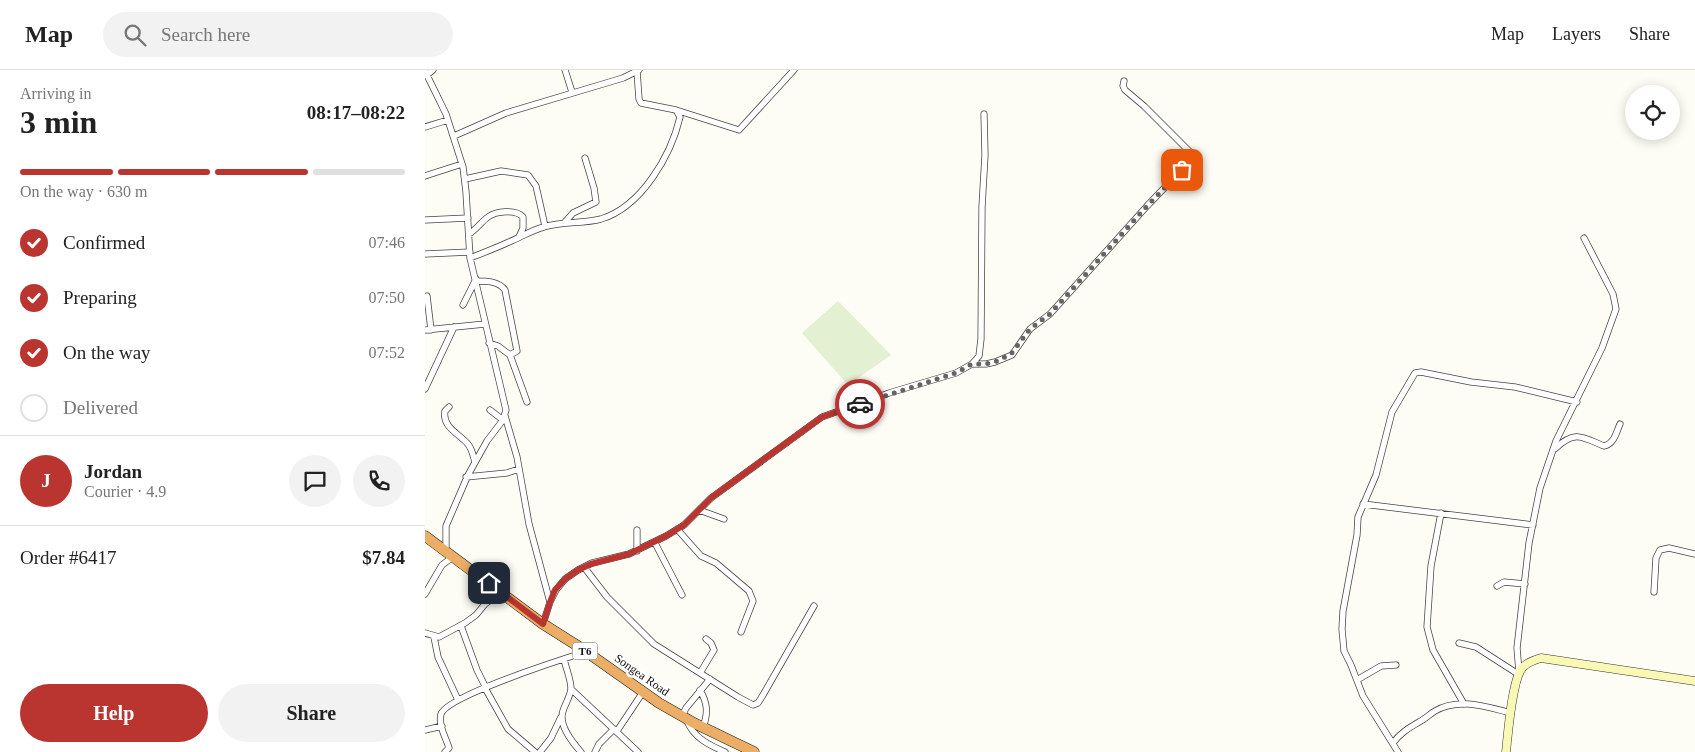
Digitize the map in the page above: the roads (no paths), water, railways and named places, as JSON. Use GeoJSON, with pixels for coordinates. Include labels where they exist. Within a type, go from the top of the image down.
{"type":"FeatureCollection","features":[{"type":"Feature","properties":{"kind":"highway","name":"Songea Road"},"geometry":{"type":"LineString","coordinates":[[425,536],[543,624],[643,692],[703,728],[754,752]]}},
{"type":"Feature","properties":{"kind":"street"},"geometry":{"type":"LineString","coordinates":[[425,594],[450,553],[446,526],[467,478],[475,462],[504,418],[506,410],[470,255],[465,179],[462,164],[448,120],[426,73],[433,70]]}},
{"type":"Feature","properties":{"kind":"street"},"geometry":{"type":"LineString","coordinates":[[565,70],[572,92]]}},
{"type":"Feature","properties":{"kind":"street"},"geometry":{"type":"LineString","coordinates":[[454,136],[506,114],[572,92],[623,78],[638,71],[639,99],[641,103],[675,110],[739,130],[793,70]]}},
{"type":"Feature","properties":{"kind":"street"},"geometry":{"type":"LineString","coordinates":[[972,364],[995,362],[1011,354],[1030,329],[1050,314],[1192,159],[1191,153],[1144,106],[1125,90],[1123,86],[1124,81]]}},
{"type":"Feature","properties":{"kind":"street"},"geometry":{"type":"LineString","coordinates":[[425,254],[470,255],[545,226],[580,223],[610,215],[636,198],[643,191],[660,164],[680,117],[675,110]]}},
{"type":"Feature","properties":{"kind":"street"},"geometry":{"type":"LineString","coordinates":[[543,624],[555,590],[565,579],[584,567],[637,551],[677,529],[741,476],[822,417],[889,393],[956,373],[972,364],[979,356],[985,155],[984,114]]}},
{"type":"Feature","properties":{"kind":"street"},"geometry":{"type":"LineString","coordinates":[[425,127],[448,120]]}},
{"type":"Feature","properties":{"kind":"street"},"geometry":{"type":"LineString","coordinates":[[564,223],[573,213],[596,202],[585,158]]}},
{"type":"Feature","properties":{"kind":"street"},"geometry":{"type":"LineString","coordinates":[[425,176],[462,164]]}},
{"type":"Feature","properties":{"kind":"street"},"geometry":{"type":"LineString","coordinates":[[465,179],[501,172],[528,175],[536,185],[545,226]]}},
{"type":"Feature","properties":{"kind":"street"},"geometry":{"type":"LineString","coordinates":[[469,234],[489,216],[513,212],[523,217],[523,228],[519,237]]}},
{"type":"Feature","properties":{"kind":"street"},"geometry":{"type":"LineString","coordinates":[[425,220],[468,218]]}},
{"type":"Feature","properties":{"kind":"street"},"geometry":{"type":"LineString","coordinates":[[1506,752],[1511,712],[1519,673],[1517,648],[1525,584],[1533,525],[1541,488],[1554,449],[1602,348],[1616,309],[1613,294],[1584,238]]}},
{"type":"Feature","properties":{"kind":"street"},"geometry":{"type":"LineString","coordinates":[[463,306],[476,280]]}},
{"type":"Feature","properties":{"kind":"street"},"geometry":{"type":"LineString","coordinates":[[476,280],[492,282],[503,286],[505,290],[517,346],[517,351],[510,354]]}},
{"type":"Feature","properties":{"kind":"street"},"geometry":{"type":"LineString","coordinates":[[427,296],[428,330],[485,324]]}},
{"type":"Feature","properties":{"kind":"street"},"geometry":{"type":"LineString","coordinates":[[425,389],[455,327]]}},
{"type":"Feature","properties":{"kind":"street"},"geometry":{"type":"LineString","coordinates":[[489,343],[498,346],[510,354],[527,402]]}},
{"type":"Feature","properties":{"kind":"street"},"geometry":{"type":"LineString","coordinates":[[1398,752],[1363,696],[1344,651],[1342,629],[1343,611],[1357,535],[1358,517],[1376,475],[1392,412],[1415,373],[1421,372],[1471,382],[1515,387],[1577,402]]}},
{"type":"Feature","properties":{"kind":"street"},"geometry":{"type":"LineString","coordinates":[[449,407],[445,411],[445,420],[450,429],[468,444],[475,462]]}},
{"type":"Feature","properties":{"kind":"street"},"geometry":{"type":"LineString","coordinates":[[490,410],[504,418],[519,469],[529,524],[550,602]]}},
{"type":"Feature","properties":{"kind":"street"},"geometry":{"type":"LineString","coordinates":[[1554,449],[1571,436],[1578,436],[1604,446],[1607,445],[1613,440],[1620,424]]}},
{"type":"Feature","properties":{"kind":"street"},"geometry":{"type":"LineString","coordinates":[[467,478],[507,473],[519,469]]}},
{"type":"Feature","properties":{"kind":"street"},"geometry":{"type":"LineString","coordinates":[[1363,504],[1533,525]]}},
{"type":"Feature","properties":{"kind":"street"},"geometry":{"type":"LineString","coordinates":[[699,510],[724,519]]}},
{"type":"Feature","properties":{"kind":"street"},"geometry":{"type":"LineString","coordinates":[[1441,514],[1431,566],[1427,627],[1433,650],[1464,704]]}},
{"type":"Feature","properties":{"kind":"street"},"geometry":{"type":"LineString","coordinates":[[677,529],[701,556],[716,562],[752,595],[753,601],[741,632]]}},
{"type":"Feature","properties":{"kind":"street"},"geometry":{"type":"LineString","coordinates":[[637,530],[637,551]]}},
{"type":"Feature","properties":{"kind":"street"},"geometry":{"type":"LineString","coordinates":[[655,542],[682,595]]}},
{"type":"Feature","properties":{"kind":"street"},"geometry":{"type":"LineString","coordinates":[[1654,592],[1656,558],[1660,550],[1669,548],[1695,554]]}},
{"type":"Feature","properties":{"kind":"street"},"geometry":{"type":"LineString","coordinates":[[584,567],[607,597],[643,634],[666,653],[753,705],[758,703],[814,606]]}},
{"type":"Feature","properties":{"kind":"street"},"geometry":{"type":"LineString","coordinates":[[1497,586],[1504,582],[1525,584]]}},
{"type":"Feature","properties":{"kind":"street"},"geometry":{"type":"LineString","coordinates":[[425,633],[434,637],[443,636],[461,626],[501,592]]}},
{"type":"Feature","properties":{"kind":"street"},"geometry":{"type":"LineString","coordinates":[[461,626],[477,670],[508,729],[532,751]]}},
{"type":"Feature","properties":{"kind":"street"},"geometry":{"type":"LineString","coordinates":[[434,637],[438,657],[458,700]]}},
{"type":"Feature","properties":{"kind":"street"},"geometry":{"type":"LineString","coordinates":[[700,673],[714,650],[711,643],[706,639]]}},
{"type":"Feature","properties":{"kind":"street"},"geometry":{"type":"LineString","coordinates":[[1459,643],[1476,647],[1519,673]]}},
{"type":"Feature","properties":{"kind":"street"},"geometry":{"type":"LineString","coordinates":[[445,752],[449,746],[442,726],[442,713],[446,706],[531,670],[586,652]]}},
{"type":"Feature","properties":{"kind":"street"},"geometry":{"type":"LineString","coordinates":[[1519,673],[1523,666],[1541,658],[1695,681]]}},
{"type":"Feature","properties":{"kind":"street"},"geometry":{"type":"LineString","coordinates":[[540,752],[551,738],[561,718],[571,688],[564,659]]}},
{"type":"Feature","properties":{"kind":"street"},"geometry":{"type":"LineString","coordinates":[[1357,680],[1381,666],[1396,665]]}},
{"type":"Feature","properties":{"kind":"street"},"geometry":{"type":"LineString","coordinates":[[710,679],[686,708],[684,717],[692,731],[699,737],[711,746],[725,752]]}},
{"type":"Feature","properties":{"kind":"street"},"geometry":{"type":"LineString","coordinates":[[571,688],[596,714],[638,752]]}},
{"type":"Feature","properties":{"kind":"street"},"geometry":{"type":"LineString","coordinates":[[700,690],[707,702],[708,710],[703,728]]}},
{"type":"Feature","properties":{"kind":"street"},"geometry":{"type":"LineString","coordinates":[[595,752],[599,744],[615,730],[643,692]]}},
{"type":"Feature","properties":{"kind":"street"},"geometry":{"type":"LineString","coordinates":[[1393,743],[1404,730],[1448,706],[1464,704],[1511,712]]}},
{"type":"Feature","properties":{"kind":"street"},"geometry":{"type":"LineString","coordinates":[[561,718],[571,739],[581,752]]}},
{"type":"Feature","properties":{"kind":"street"},"geometry":{"type":"LineString","coordinates":[[425,730],[442,726]]}}]}
